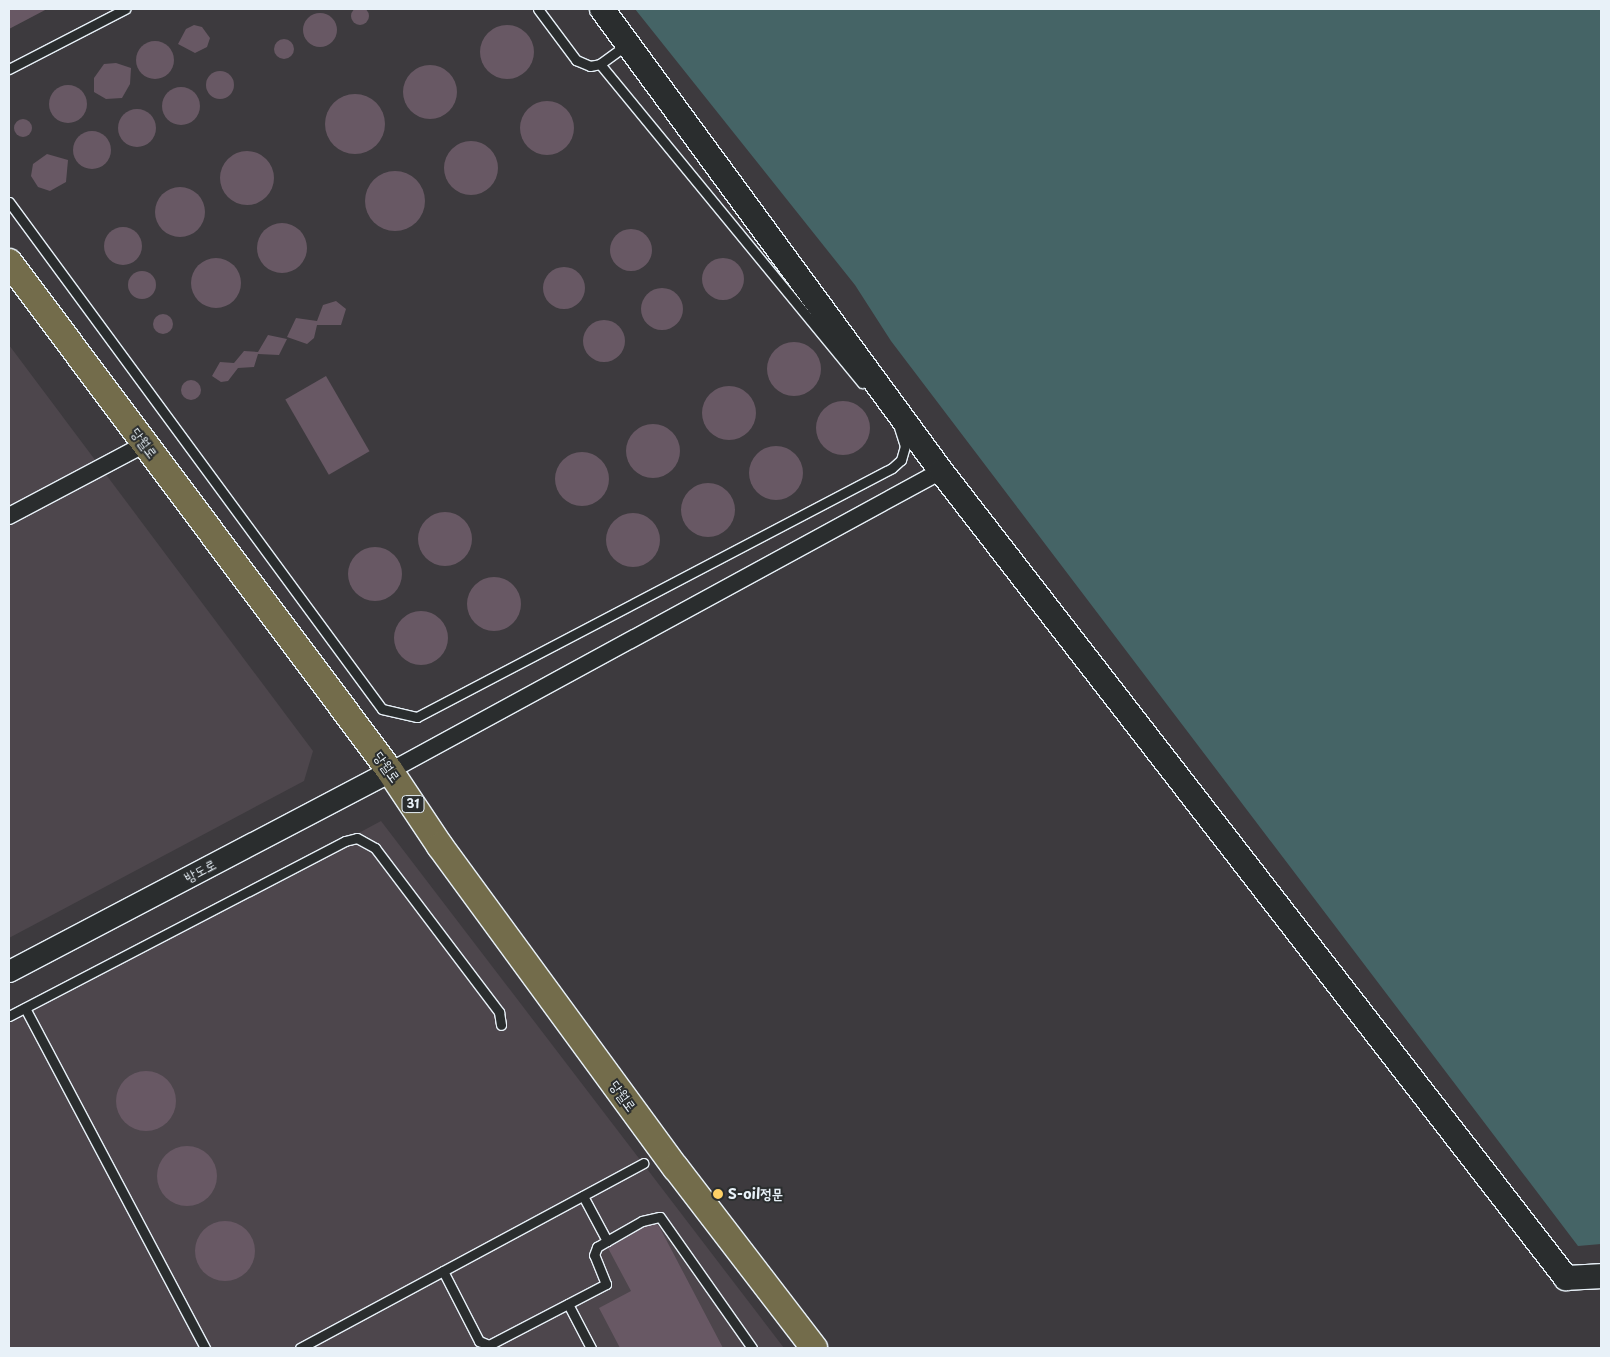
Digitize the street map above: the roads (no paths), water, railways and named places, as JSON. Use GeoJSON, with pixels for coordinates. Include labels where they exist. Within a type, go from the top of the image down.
{"type":"FeatureCollection","features":[{"type":"Feature","properties":{"kind":"main road"},"geometry":{"type":"LineString","coordinates":[[602,9],[942,471],[1566,1278],[1601,1276]]}},
{"type":"Feature","properties":{"kind":"main road","name":"당월로"},"geometry":{"type":"LineString","coordinates":[[9,262],[390,771],[440,846],[658,1144],[814,1348]]}},
{"type":"Feature","properties":{"kind":"street"},"geometry":{"type":"LineString","coordinates":[[9,516],[145,444]]}},
{"type":"Feature","properties":{"kind":"street"},"geometry":{"type":"LineString","coordinates":[[390,771],[942,471]]}},
{"type":"Feature","properties":{"kind":"street","name":"방도로"},"geometry":{"type":"LineString","coordinates":[[9,971],[390,771]]}},
{"type":"Feature","properties":{"kind":"lane"},"geometry":{"type":"LineString","coordinates":[[538,9],[576,60],[590,66],[600,64],[628,44]]}},
{"type":"Feature","properties":{"kind":"lane"},"geometry":{"type":"LineString","coordinates":[[9,69],[121,10]]}},
{"type":"Feature","properties":{"kind":"lane"},"geometry":{"type":"LineString","coordinates":[[9,202],[382,709],[417,717],[892,468],[903,453],[900,430],[887,413],[600,64]]}},
{"type":"Feature","properties":{"kind":"lane"},"geometry":{"type":"LineString","coordinates":[[9,1016],[344,841],[357,838],[375,848],[499,1012],[502,1025]]}},
{"type":"Feature","properties":{"kind":"lane"},"geometry":{"type":"LineString","coordinates":[[25,1008],[205,1348]]}},
{"type":"Feature","properties":{"kind":"lane"},"geometry":{"type":"LineString","coordinates":[[300,1348],[643,1163]]}},
{"type":"Feature","properties":{"kind":"lane"},"geometry":{"type":"LineString","coordinates":[[583,1196],[607,1241]]}},
{"type":"Feature","properties":{"kind":"lane"},"geometry":{"type":"LineString","coordinates":[[443,1271],[479,1341],[485,1346],[606,1284],[594,1255],[597,1247],[642,1221],[660,1217],[752,1348]]}},
{"type":"Feature","properties":{"kind":"lane"},"geometry":{"type":"LineString","coordinates":[[568,1304],[591,1348]]}},
{"type":"Feature","properties":{"kind":"water"},"geometry":{"type":"Polygon","coordinates":[[[635,9],[1601,9],[1601,1244],[1578,1246],[891,341],[855,285],[635,9]]]}},
{"type":"Feature","properties":{"kind":"place","name":"S-oil정문"},"geometry":{"type":"Point","coordinates":[718,1194]}}]}
